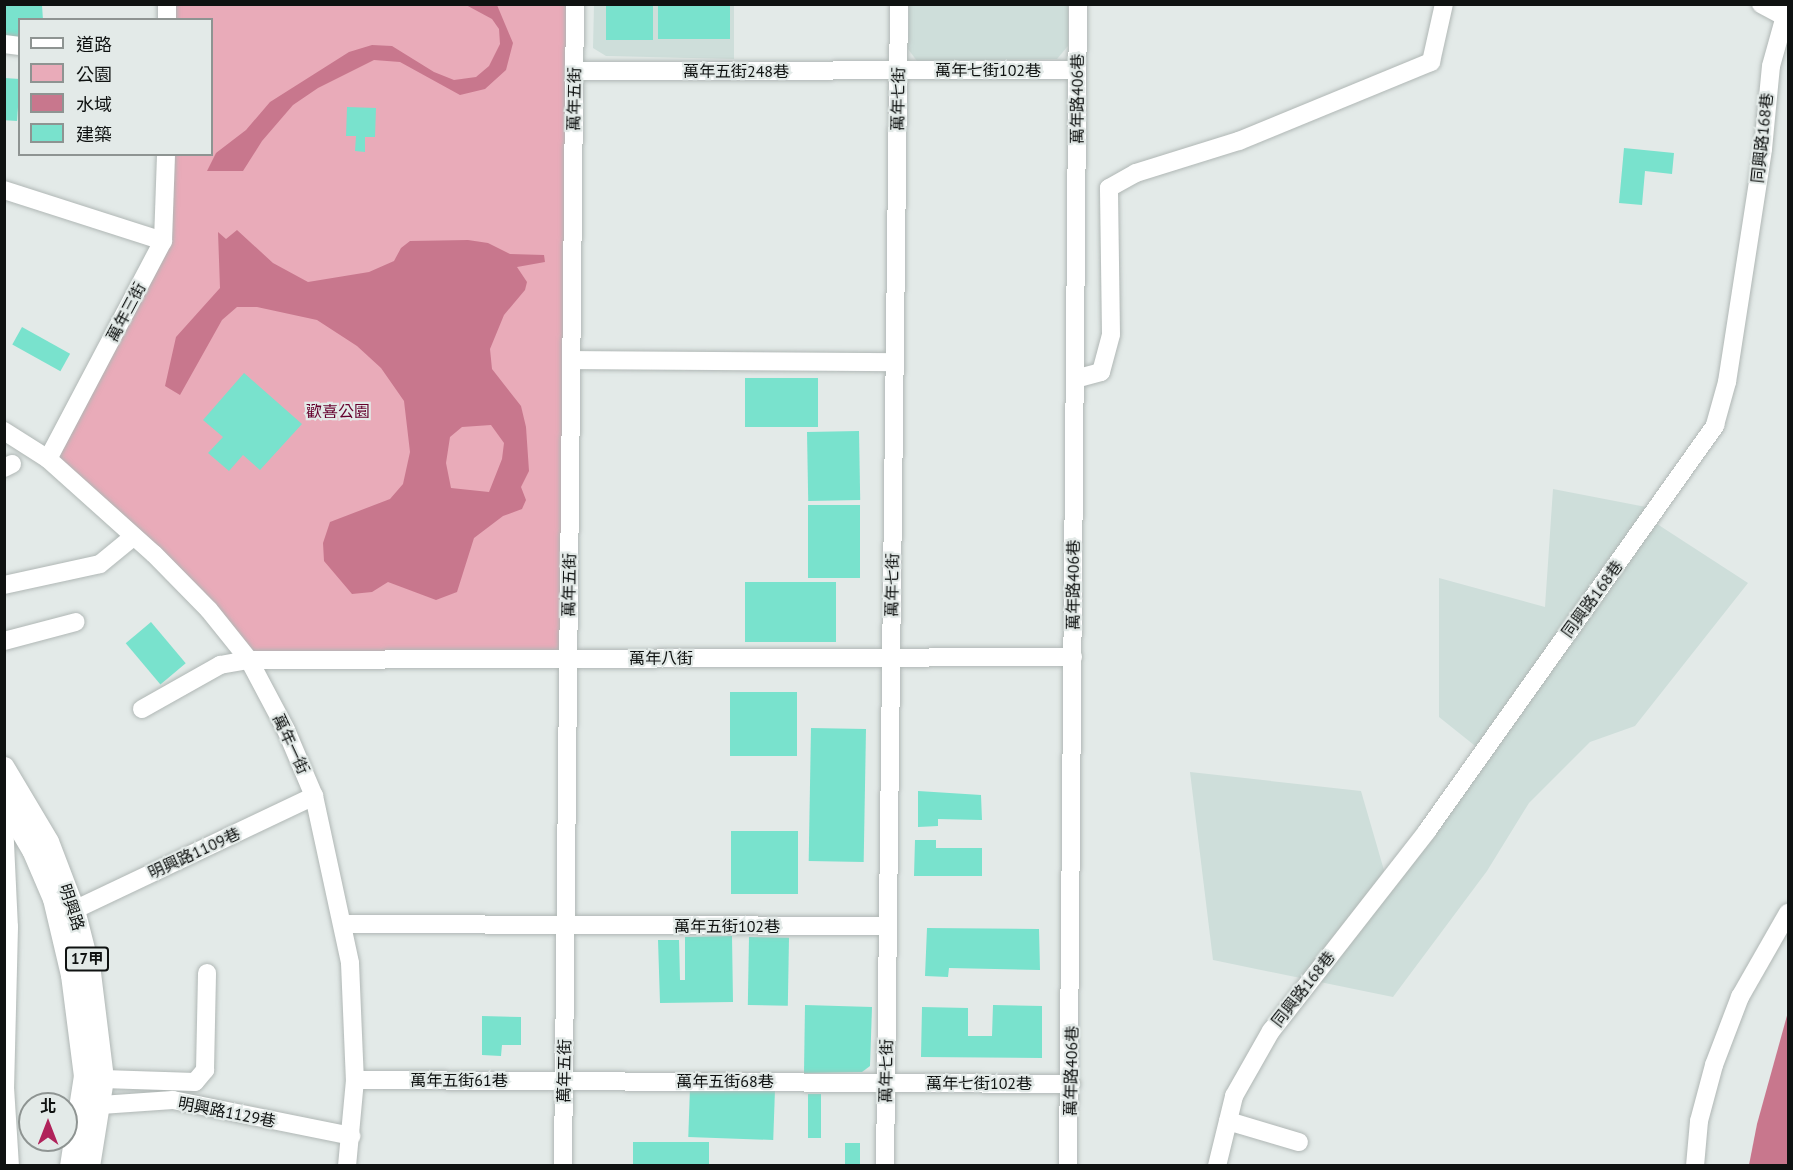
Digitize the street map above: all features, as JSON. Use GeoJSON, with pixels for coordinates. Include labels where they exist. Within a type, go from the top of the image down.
{"type":"FeatureCollection","features":[{"type":"Feature","properties":{"kind":"main road","name":"明興路"},"geometry":{"type":"LineString","coordinates":[[4,768],[9,795],[54,899],[72,975],[85,1076],[71,1166]]}},
{"type":"Feature","properties":{"kind":"main road","name":"明興路"},"geometry":{"type":"LineString","coordinates":[[9,795],[48,842],[74,910],[90,973],[104,1079],[89,1166]]}},
{"type":"Feature","properties":{"kind":"street","name":"萬年五街"},"geometry":{"type":"LineString","coordinates":[[563,1166],[575,4]]}},
{"type":"Feature","properties":{"kind":"street","name":"萬年七街"},"geometry":{"type":"LineString","coordinates":[[885,1166],[899,4]]}},
{"type":"Feature","properties":{"kind":"street","name":"萬年路406巷"},"geometry":{"type":"LineString","coordinates":[[1068,1166],[1071,1084],[1078,4]]}},
{"type":"Feature","properties":{"kind":"street"},"geometry":{"type":"LineString","coordinates":[[1075,379],[1101,372],[1110,334],[1109,188],[1136,173],[1239,141],[1431,62],[1444,4]]}},
{"type":"Feature","properties":{"kind":"street"},"geometry":{"type":"LineString","coordinates":[[1761,4],[1786,11]]}},
{"type":"Feature","properties":{"kind":"street","name":"同興路168巷"},"geometry":{"type":"LineString","coordinates":[[1217,1166],[1228,1121],[1245,1071],[1297,993],[1355,925],[1427,831],[1715,425],[1727,382],[1763,149],[1771,66],[1786,11]]}},
{"type":"Feature","properties":{"kind":"street","name":"萬年五街248巷"},"geometry":{"type":"LineString","coordinates":[[574,71],[898,70]]}},
{"type":"Feature","properties":{"kind":"street","name":"萬年七街102巷"},"geometry":{"type":"LineString","coordinates":[[898,70],[1077,70]]}},
{"type":"Feature","properties":{"kind":"street","name":"萬年三街"},"geometry":{"type":"LineString","coordinates":[[48,459],[164,241],[166,156]]}},
{"type":"Feature","properties":{"kind":"street"},"geometry":{"type":"LineString","coordinates":[[4,190],[164,241]]}},
{"type":"Feature","properties":{"kind":"street"},"geometry":{"type":"LineString","coordinates":[[571,360],[895,362]]}},
{"type":"Feature","properties":{"kind":"street","name":"萬年一街"},"geometry":{"type":"LineString","coordinates":[[4,431],[48,459],[209,610],[249,660],[314,796],[345,924],[355,1021],[355,1080],[347,1166]]}},
{"type":"Feature","properties":{"kind":"street"},"geometry":{"type":"LineString","coordinates":[[4,585],[100,564],[133,537]]}},
{"type":"Feature","properties":{"kind":"street"},"geometry":{"type":"LineString","coordinates":[[4,641],[76,622]]}},
{"type":"Feature","properties":{"kind":"street","name":"萬年八街"},"geometry":{"type":"LineString","coordinates":[[142,709],[220,665],[249,660],[1073,657]]}},
{"type":"Feature","properties":{"kind":"street","name":"明興路1109巷"},"geometry":{"type":"LineString","coordinates":[[74,910],[314,796]]}},
{"type":"Feature","properties":{"kind":"street"},"geometry":{"type":"LineString","coordinates":[[4,822],[7,928],[5,1058],[10,1166]]}},
{"type":"Feature","properties":{"kind":"street"},"geometry":{"type":"LineString","coordinates":[[1695,1166],[1699,1121],[1714,1065],[1740,997],[1788,913]]}},
{"type":"Feature","properties":{"kind":"street","name":"萬年五街102巷"},"geometry":{"type":"LineString","coordinates":[[345,924],[888,926]]}},
{"type":"Feature","properties":{"kind":"street"},"geometry":{"type":"LineString","coordinates":[[104,1079],[195,1082],[205,1070],[207,973]]}},
{"type":"Feature","properties":{"kind":"street","name":"萬年五街61巷"},"geometry":{"type":"LineString","coordinates":[[355,1080],[564,1080]]}},
{"type":"Feature","properties":{"kind":"street","name":"萬年五街68巷"},"geometry":{"type":"LineString","coordinates":[[564,1080],[886,1083]]}},
{"type":"Feature","properties":{"kind":"street","name":"萬年七街102巷"},"geometry":{"type":"LineString","coordinates":[[886,1083],[1071,1084]]}},
{"type":"Feature","properties":{"kind":"street","name":"明興路1129巷"},"geometry":{"type":"LineString","coordinates":[[101,1105],[173,1100],[351,1136]]}},
{"type":"Feature","properties":{"kind":"street"},"geometry":{"type":"LineString","coordinates":[[1228,1121],[1299,1142]]}},
{"type":"Feature","properties":{"kind":"shaded area"},"geometry":{"type":"Polygon","coordinates":[[[594,5],[734,5],[734,59],[606,56],[593,48],[594,5]]]}},
{"type":"Feature","properties":{"kind":"shaded area"},"geometry":{"type":"Polygon","coordinates":[[[909,5],[1068,5],[1068,46],[1057,59],[917,61],[908,49],[909,5]]]}},
{"type":"Feature","properties":{"kind":"shaded area"},"geometry":{"type":"Polygon","coordinates":[[[1553,489],[1646,507],[1654,522],[1748,583],[1635,726],[1590,742],[1529,803],[1487,871],[1393,997],[1213,960],[1190,772],[1361,791],[1388,884],[1484,753],[1439,717],[1439,578],[1545,607],[1553,489]]]}},
{"type":"Feature","properties":{"kind":"green space","name":"歡喜公園"},"geometry":{"type":"Polygon","coordinates":[[[162,5],[575,5],[568,659],[249,660],[48,459],[163,241],[163,156],[213,156],[213,18],[162,18],[162,5]]]}},
{"type":"Feature","properties":{"kind":"water"},"geometry":{"type":"Polygon","coordinates":[[[466,5],[497,5],[513,43],[506,70],[485,89],[460,95],[400,62],[374,60],[318,88],[293,105],[262,141],[243,171],[207,171],[216,153],[246,130],[270,102],[349,52],[372,45],[392,46],[434,72],[454,80],[476,77],[489,66],[500,44],[499,29],[492,19],[466,5]]]}},
{"type":"Feature","properties":{"kind":"water"},"geometry":{"type":"Polygon","coordinates":[[[237,230],[273,263],[308,282],[369,272],[394,261],[401,248],[410,241],[468,240],[488,243],[510,254],[544,255],[545,262],[517,267],[527,282],[525,290],[504,315],[490,349],[492,369],[521,406],[526,427],[529,471],[521,487],[526,500],[522,509],[503,516],[474,538],[457,592],[436,600],[388,582],[372,592],[352,594],[324,561],[323,543],[330,522],[390,499],[403,484],[410,452],[404,401],[381,368],[357,346],[317,320],[257,307],[237,307],[222,320],[180,395],[165,386],[176,337],[220,288],[218,232],[226,239],[237,230]],[[491,425],[462,427],[450,437],[446,463],[451,488],[489,492],[502,459],[504,443],[491,425]]]}},
{"type":"Feature","properties":{"kind":"water"},"geometry":{"type":"Polygon","coordinates":[[[1788,1012],[1788,1165],[1749,1165],[1757,1124],[1788,1012]]]}},
{"type":"Feature","properties":{"kind":"building"},"geometry":{"type":"Polygon","coordinates":[[[606,4],[653,4],[653,40],[606,40],[606,4]]]}},
{"type":"Feature","properties":{"kind":"building"},"geometry":{"type":"Polygon","coordinates":[[[658,4],[730,4],[730,39],[658,39],[658,4]]]}},
{"type":"Feature","properties":{"kind":"building"},"geometry":{"type":"Polygon","coordinates":[[[4,5],[42,5],[43,18],[18,18],[18,41],[4,40],[4,5]]]}},
{"type":"Feature","properties":{"kind":"building"},"geometry":{"type":"Polygon","coordinates":[[[4,78],[18,79],[17,121],[4,120],[4,78]]]}},
{"type":"Feature","properties":{"kind":"building"},"geometry":{"type":"Polygon","coordinates":[[[347,107],[376,108],[375,137],[365,137],[365,152],[355,151],[356,136],[346,136],[347,107]]]}},
{"type":"Feature","properties":{"kind":"building"},"geometry":{"type":"Polygon","coordinates":[[[1624,148],[1674,153],[1672,174],[1645,171],[1642,205],[1619,203],[1624,148]]]}},
{"type":"Feature","properties":{"kind":"building"},"geometry":{"type":"Polygon","coordinates":[[[22,327],[70,354],[60,371],[12,344],[22,327]]]}},
{"type":"Feature","properties":{"kind":"building"},"geometry":{"type":"Polygon","coordinates":[[[244,373],[302,424],[260,470],[243,455],[229,471],[208,453],[223,437],[203,420],[244,373]]]}},
{"type":"Feature","properties":{"kind":"building"},"geometry":{"type":"Polygon","coordinates":[[[745,378],[818,378],[818,427],[745,427],[745,378]]]}},
{"type":"Feature","properties":{"kind":"building"},"geometry":{"type":"Polygon","coordinates":[[[859,431],[860,500],[808,501],[807,432],[859,431]]]}},
{"type":"Feature","properties":{"kind":"building"},"geometry":{"type":"Polygon","coordinates":[[[808,505],[860,505],[860,578],[808,578],[808,505]]]}},
{"type":"Feature","properties":{"kind":"building"},"geometry":{"type":"Polygon","coordinates":[[[745,582],[836,582],[836,642],[745,642],[745,582]]]}},
{"type":"Feature","properties":{"kind":"building"},"geometry":{"type":"Polygon","coordinates":[[[151,622],[186,663],[160,685],[126,643],[151,622]]]}},
{"type":"Feature","properties":{"kind":"building"},"geometry":{"type":"Polygon","coordinates":[[[730,692],[797,692],[797,756],[730,756],[730,692]]]}},
{"type":"Feature","properties":{"kind":"building"},"geometry":{"type":"Polygon","coordinates":[[[811,728],[866,729],[864,862],[809,861],[811,728]]]}},
{"type":"Feature","properties":{"kind":"building"},"geometry":{"type":"Polygon","coordinates":[[[918,791],[981,795],[982,820],[938,819],[938,826],[918,827],[918,791]]]}},
{"type":"Feature","properties":{"kind":"building"},"geometry":{"type":"Polygon","coordinates":[[[731,831],[798,831],[798,894],[731,894],[731,831]]]}},
{"type":"Feature","properties":{"kind":"building"},"geometry":{"type":"Polygon","coordinates":[[[915,840],[936,840],[936,848],[982,848],[982,876],[914,876],[915,840]]]}},
{"type":"Feature","properties":{"kind":"building"},"geometry":{"type":"Polygon","coordinates":[[[927,928],[1039,929],[1040,970],[949,968],[948,977],[925,976],[927,928]]]}},
{"type":"Feature","properties":{"kind":"building"},"geometry":{"type":"Polygon","coordinates":[[[732,936],[733,1002],[660,1003],[658,940],[679,940],[680,980],[685,980],[685,937],[732,936]]]}},
{"type":"Feature","properties":{"kind":"building"},"geometry":{"type":"Polygon","coordinates":[[[749,937],[789,938],[788,1006],[748,1005],[749,937]]]}},
{"type":"Feature","properties":{"kind":"building"},"geometry":{"type":"Polygon","coordinates":[[[805,1005],[872,1007],[870,1066],[862,1072],[804,1073],[805,1005]]]}},
{"type":"Feature","properties":{"kind":"building"},"geometry":{"type":"Polygon","coordinates":[[[993,1005],[1042,1006],[1042,1058],[921,1057],[922,1007],[968,1008],[968,1036],[992,1036],[993,1005]]]}},
{"type":"Feature","properties":{"kind":"building"},"geometry":{"type":"Polygon","coordinates":[[[482,1016],[521,1017],[521,1045],[502,1045],[501,1056],[482,1055],[482,1016]]]}},
{"type":"Feature","properties":{"kind":"building"},"geometry":{"type":"Polygon","coordinates":[[[690,1086],[775,1089],[773,1140],[688,1137],[690,1086]]]}},
{"type":"Feature","properties":{"kind":"building"},"geometry":{"type":"Polygon","coordinates":[[[808,1094],[821,1094],[821,1138],[808,1138],[808,1094]]]}},
{"type":"Feature","properties":{"kind":"building"},"geometry":{"type":"Polygon","coordinates":[[[633,1142],[709,1142],[709,1166],[633,1166],[633,1142]]]}},
{"type":"Feature","properties":{"kind":"building"},"geometry":{"type":"Polygon","coordinates":[[[845,1143],[860,1143],[860,1166],[845,1166],[845,1143]]]}}]}
